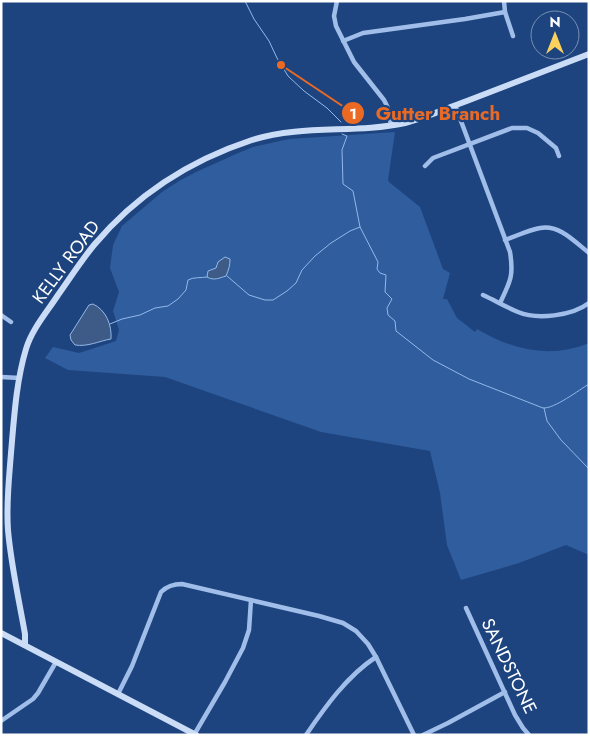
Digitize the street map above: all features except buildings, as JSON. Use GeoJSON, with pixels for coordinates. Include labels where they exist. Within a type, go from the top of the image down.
{"type":"FeatureCollection","features":[{"type":"Feature","properties":{"kind":"street"},"geometry":{"type":"LineString","coordinates":[[337,1],[334,12],[336,26],[354,62],[384,100],[388,108],[391,125]]}},
{"type":"Feature","properties":{"kind":"street"},"geometry":{"type":"LineString","coordinates":[[504,1],[505,12],[513,36]]}},
{"type":"Feature","properties":{"kind":"street"},"geometry":{"type":"LineString","coordinates":[[344,41],[363,33],[505,12]]}},
{"type":"Feature","properties":{"kind":"street","name":"KELLY ROAD"},"geometry":{"type":"LineString","coordinates":[[25,646],[25,634],[11,553],[7,514],[13,428],[20,378],[31,337],[82,260],[100,238],[122,216],[166,180],[220,152],[241,144],[270,136],[312,130],[374,127],[419,119],[589,54]]}},
{"type":"Feature","properties":{"kind":"street"},"geometry":{"type":"LineString","coordinates":[[455,105],[510,252],[512,267],[509,284],[500,303]]}},
{"type":"Feature","properties":{"kind":"street"},"geometry":{"type":"LineString","coordinates":[[425,166],[433,158],[512,128],[527,128],[538,133],[556,148],[559,156]]}},
{"type":"Feature","properties":{"kind":"street"},"geometry":{"type":"LineString","coordinates":[[505,240],[542,227],[558,229],[589,253]]}},
{"type":"Feature","properties":{"kind":"street"},"geometry":{"type":"LineString","coordinates":[[483,294],[519,313],[539,316],[562,315],[589,303]]}},
{"type":"Feature","properties":{"kind":"street"},"geometry":{"type":"LineString","coordinates":[[1,315],[11,322]]}},
{"type":"Feature","properties":{"kind":"street"},"geometry":{"type":"LineString","coordinates":[[1,377],[20,378]]}},
{"type":"Feature","properties":{"kind":"street"},"geometry":{"type":"LineString","coordinates":[[118,694],[132,666],[161,592],[166,587],[182,584],[319,616],[342,623],[356,631],[363,637],[376,657],[414,735]]}},
{"type":"Feature","properties":{"kind":"street"},"geometry":{"type":"LineString","coordinates":[[1,633],[194,734],[243,648],[248,630],[250,600]]}},
{"type":"Feature","properties":{"kind":"street","name":"SANDSTONE"},"geometry":{"type":"LineString","coordinates":[[466,608],[515,715],[529,735]]}},
{"type":"Feature","properties":{"kind":"street"},"geometry":{"type":"LineString","coordinates":[[306,735],[345,684],[376,657]]}},
{"type":"Feature","properties":{"kind":"street"},"geometry":{"type":"LineString","coordinates":[[1,721],[33,699],[56,662]]}},
{"type":"Feature","properties":{"kind":"street"},"geometry":{"type":"LineString","coordinates":[[423,735],[504,692]]}},
{"type":"Feature","properties":{"kind":"shaded area"},"geometry":{"type":"Polygon","coordinates":[[[395,132],[388,180],[420,207],[443,269],[450,273],[443,299],[447,299],[457,318],[475,332],[477,329],[504,342],[532,350],[560,351],[589,343],[589,555],[566,545],[519,563],[461,580],[447,545],[440,493],[430,451],[321,432],[165,377],[68,370],[45,358],[53,347],[79,353],[116,341],[119,330],[113,311],[119,292],[110,268],[113,245],[122,226],[162,192],[179,181],[253,147],[289,139],[395,132]]]}},
{"type":"Feature","properties":{"kind":"shaded area"},"geometry":{"type":"Polygon","coordinates":[[[225,257],[230,259],[226,276],[214,279],[207,277],[208,271],[216,268],[218,262],[225,257]]]}},
{"type":"Feature","properties":{"kind":"shaded area"},"geometry":{"type":"Polygon","coordinates":[[[93,304],[105,314],[110,328],[111,339],[89,345],[75,345],[70,335],[89,305],[93,304]]]}},
{"type":"Feature","properties":{"kind":"waterway"},"geometry":{"type":"LineString","coordinates":[[245,1],[288,76],[341,122]]}},
{"type":"Feature","properties":{"kind":"waterway"},"geometry":{"type":"LineString","coordinates":[[342,134],[347,136],[342,150],[343,184],[353,191],[360,227],[378,262],[377,269],[380,273],[386,275],[385,292],[392,299],[387,308],[388,315],[395,321],[396,331],[433,360],[469,379],[543,408],[553,406],[589,384]]}},
{"type":"Feature","properties":{"kind":"waterway"},"geometry":{"type":"LineString","coordinates":[[227,276],[249,295],[265,300],[273,300],[296,283],[302,270],[315,256],[331,243],[360,227]]}},
{"type":"Feature","properties":{"kind":"waterway"},"geometry":{"type":"LineString","coordinates":[[110,324],[140,315],[155,308],[168,306],[186,290],[188,280],[207,277]]}},
{"type":"Feature","properties":{"kind":"waterway"},"geometry":{"type":"LineString","coordinates":[[544,408],[547,421],[561,440],[589,469]]}},
{"type":"Feature","properties":{"kind":"place","name":"Gutter Branch"},"geometry":{"type":"Point","coordinates":[281,65]}}]}
